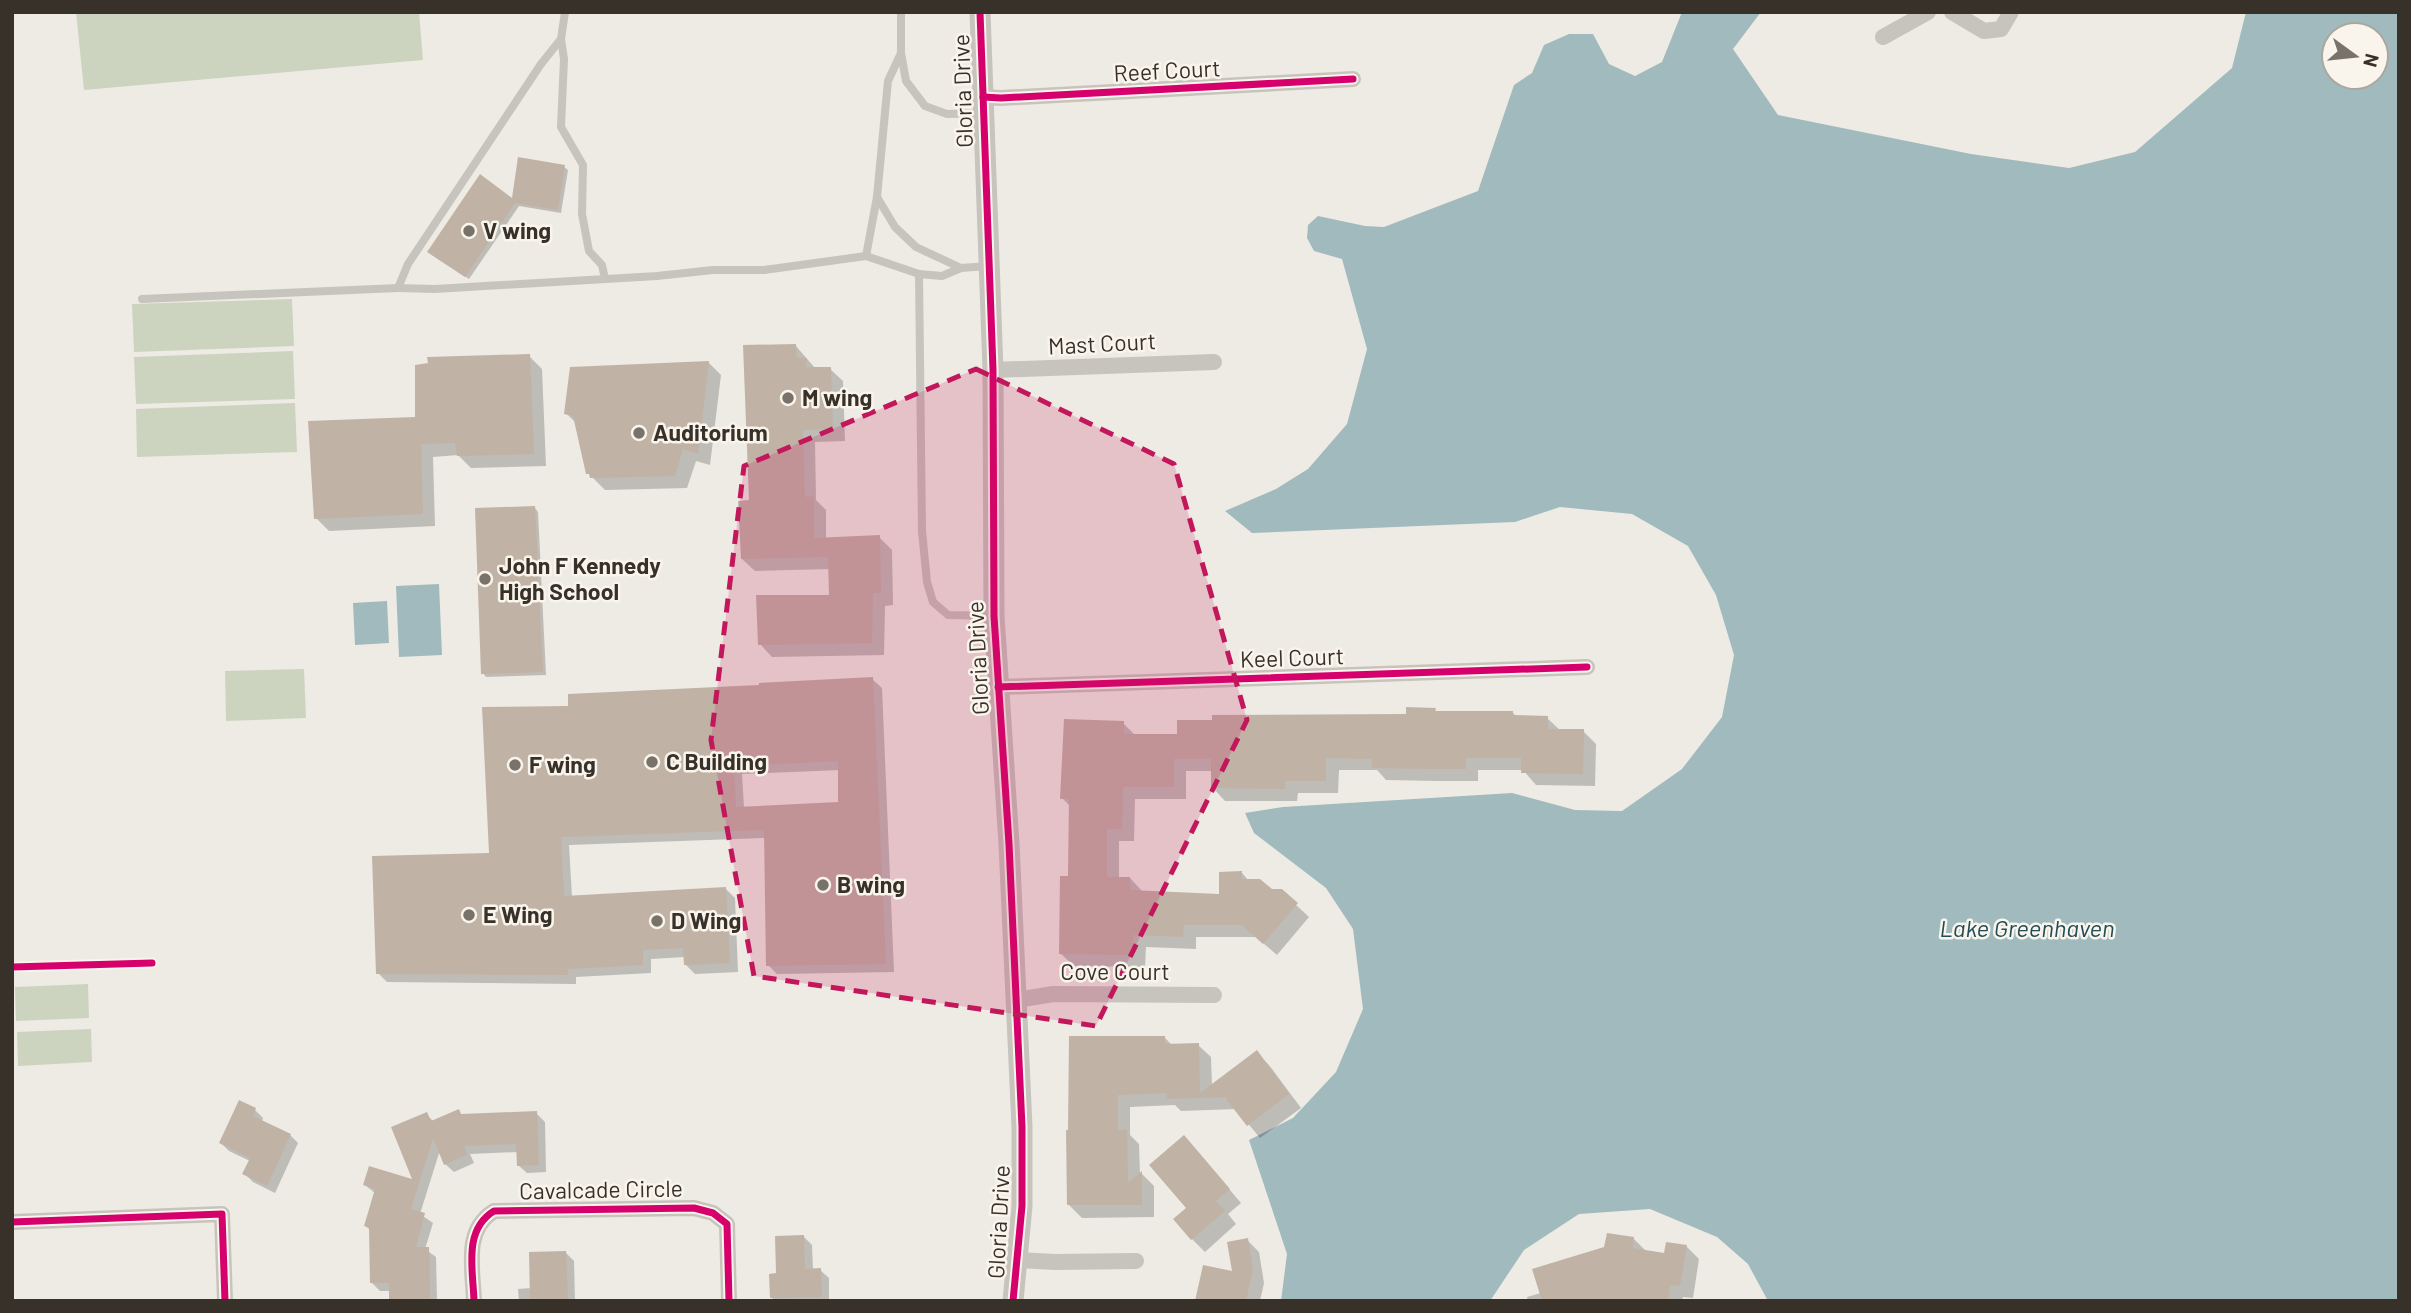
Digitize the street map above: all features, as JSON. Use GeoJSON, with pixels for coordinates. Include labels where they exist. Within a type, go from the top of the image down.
{"type":"FeatureCollection","features":[{"type":"Feature","properties":{"kind":"street","name":"Gloria Drive"},"geometry":{"type":"LineString","coordinates":[[980,12],[993,370],[995,616],[1017,1000],[1022,1206],[1013,1301]]}},
{"type":"Feature","properties":{"kind":"street"},"geometry":{"type":"LineString","coordinates":[[1883,37],[1928,12]]}},
{"type":"Feature","properties":{"kind":"street"},"geometry":{"type":"LineString","coordinates":[[1952,12],[1984,31],[2001,29],[2011,12]]}},
{"type":"Feature","properties":{"kind":"street","name":"Reef Court"},"geometry":{"type":"LineString","coordinates":[[983,105],[1015,98],[1353,79]]}},
{"type":"Feature","properties":{"kind":"street","name":"Mast Court"},"geometry":{"type":"LineString","coordinates":[[993,370],[1214,362]]}},
{"type":"Feature","properties":{"kind":"street","name":"Keel Court"},"geometry":{"type":"LineString","coordinates":[[998,687],[1587,667]]}},
{"type":"Feature","properties":{"kind":"street","name":"Cove Court"},"geometry":{"type":"LineString","coordinates":[[1017,1000],[1053,994],[1214,995]]}},
{"type":"Feature","properties":{"kind":"street","name":"Cavalcade Circle"},"geometry":{"type":"LineString","coordinates":[[474,1301],[472,1239],[482,1219],[494,1211],[694,1208],[713,1213],[727,1224],[729,1301]]}},
{"type":"Feature","properties":{"kind":"street"},"geometry":{"type":"LineString","coordinates":[[12,1222],[222,1214],[225,1301]]}},
{"type":"Feature","properties":{"kind":"street"},"geometry":{"type":"LineString","coordinates":[[1018,1260],[1136,1261]]}},
{"type":"Feature","properties":{"kind":"lane"},"geometry":{"type":"LineString","coordinates":[[565,12],[561,39],[564,59],[561,127],[583,164],[582,214],[589,251],[602,265],[605,279]]}},
{"type":"Feature","properties":{"kind":"lane"},"geometry":{"type":"LineString","coordinates":[[901,12],[901,53],[906,81],[925,106],[947,114],[983,105]]}},
{"type":"Feature","properties":{"kind":"lane"},"geometry":{"type":"LineString","coordinates":[[398,288],[408,264],[541,64],[561,39]]}},
{"type":"Feature","properties":{"kind":"lane"},"geometry":{"type":"LineString","coordinates":[[866,256],[877,197],[888,80],[901,53]]}},
{"type":"Feature","properties":{"kind":"lane"},"geometry":{"type":"LineString","coordinates":[[877,197],[895,227],[916,247],[961,268]]}},
{"type":"Feature","properties":{"kind":"lane"},"geometry":{"type":"LineString","coordinates":[[142,299],[398,288],[435,289],[713,270],[764,270],[866,256],[919,274],[942,276],[961,268],[988,266]]}},
{"type":"Feature","properties":{"kind":"lane"},"geometry":{"type":"LineString","coordinates":[[919,274],[922,531],[927,582],[933,602],[948,615],[995,616]]}},
{"type":"Feature","properties":{"kind":"highlighted area"},"geometry":{"type":"Polygon","coordinates":[[[976,369],[1174,464],[1247,720],[1096,1026],[754,976],[711,740],[744,466],[976,369]]]}},
{"type":"Feature","properties":{"kind":"green space"},"geometry":{"type":"Polygon","coordinates":[[[76,12],[419,12],[423,60],[84,90],[76,12]]]}},
{"type":"Feature","properties":{"kind":"green space"},"geometry":{"type":"Polygon","coordinates":[[[292,299],[294,346],[134,352],[132,304],[292,299]]]}},
{"type":"Feature","properties":{"kind":"green space"},"geometry":{"type":"Polygon","coordinates":[[[293,351],[295,399],[136,404],[134,357],[293,351]]]}},
{"type":"Feature","properties":{"kind":"green space"},"geometry":{"type":"Polygon","coordinates":[[[295,403],[297,452],[137,457],[136,409],[295,403]]]}},
{"type":"Feature","properties":{"kind":"green space"},"geometry":{"type":"Polygon","coordinates":[[[304,669],[306,718],[226,721],[225,671],[304,669]]]}},
{"type":"Feature","properties":{"kind":"green space"},"geometry":{"type":"Polygon","coordinates":[[[88,984],[89,1018],[16,1021],[15,987],[88,984]]]}},
{"type":"Feature","properties":{"kind":"green space"},"geometry":{"type":"Polygon","coordinates":[[[91,1029],[92,1062],[18,1066],[17,1032],[91,1029]]]}},
{"type":"Feature","properties":{"kind":"water","name":"Lake Greenhaven"},"geometry":{"type":"Polygon","coordinates":[[[1682,12],[1761,12],[1733,49],[1778,115],[1971,154],[2069,168],[2135,152],[2232,68],[2246,12],[2399,12],[2399,1301],[1768,1301],[1748,1264],[1717,1237],[1650,1209],[1579,1214],[1524,1250],[1490,1301],[1281,1301],[1287,1254],[1249,1140],[1293,1118],[1336,1072],[1363,1009],[1353,929],[1326,888],[1254,833],[1245,813],[1283,807],[1512,793],[1575,810],[1622,811],[1682,769],[1722,717],[1734,655],[1716,595],[1688,546],[1632,514],[1560,507],[1515,522],[1252,533],[1225,511],[1276,489],[1308,469],[1347,424],[1367,349],[1342,259],[1314,251],[1307,238],[1308,225],[1318,216],[1365,226],[1384,227],[1478,191],[1514,85],[1532,73],[1544,45],[1569,34],[1593,34],[1609,64],[1635,76],[1662,62],[1682,12]]]}},
{"type":"Feature","properties":{"kind":"water"},"geometry":{"type":"Polygon","coordinates":[[[439,584],[442,655],[399,657],[396,586],[439,584]]]}},
{"type":"Feature","properties":{"kind":"water"},"geometry":{"type":"Polygon","coordinates":[[[387,601],[389,643],[355,645],[353,603],[387,601]]]}},
{"type":"Feature","properties":{"kind":"building","name":"V wing"},"geometry":{"type":"Polygon","coordinates":[[[518,157],[565,165],[558,210],[515,203],[465,277],[427,252],[480,174],[512,198],[518,157]]]}},
{"type":"Feature","properties":{"kind":"building"},"geometry":{"type":"Polygon","coordinates":[[[796,344],[797,358],[807,358],[806,367],[831,367],[833,429],[803,430],[805,497],[814,496],[814,538],[880,535],[881,593],[873,593],[872,643],[758,645],[756,595],[829,595],[828,557],[741,559],[738,501],[749,500],[743,345],[796,344]]]}},
{"type":"Feature","properties":{"kind":"building"},"geometry":{"type":"Polygon","coordinates":[[[530,354],[534,454],[457,456],[455,443],[421,444],[423,514],[314,519],[308,421],[415,417],[415,365],[428,363],[427,357],[530,354]]]}},
{"type":"Feature","properties":{"kind":"building","name":"Auditorium"},"geometry":{"type":"Polygon","coordinates":[[[709,361],[698,454],[683,449],[675,476],[590,478],[589,474],[586,474],[573,416],[564,414],[570,367],[709,361]]]}},
{"type":"Feature","properties":{"kind":"building"},"geometry":{"type":"Polygon","coordinates":[[[535,506],[543,672],[481,674],[475,508],[535,506]]]}},
{"type":"Feature","properties":{"kind":"building"},"geometry":{"type":"Polygon","coordinates":[[[873,677],[886,964],[766,966],[764,830],[561,837],[564,896],[726,887],[730,963],[684,965],[683,948],[643,950],[643,965],[568,969],[568,975],[376,974],[372,856],[489,853],[482,707],[568,706],[568,694],[873,677]],[[838,761],[734,766],[736,807],[838,802],[838,761]]]}},
{"type":"Feature","properties":{"kind":"building"},"geometry":{"type":"Polygon","coordinates":[[[1406,707],[1436,708],[1435,711],[1513,711],[1513,715],[1548,716],[1548,729],[1584,729],[1583,774],[1521,773],[1521,758],[1466,758],[1466,769],[1425,769],[1372,768],[1372,759],[1326,758],[1326,781],[1285,781],[1285,789],[1211,788],[1211,759],[1174,759],[1174,787],[1123,787],[1122,829],[1107,829],[1107,877],[1130,877],[1130,890],[1219,894],[1219,872],[1242,871],[1242,879],[1260,879],[1272,889],[1282,889],[1298,903],[1263,944],[1242,925],[1184,925],[1183,937],[1133,935],[1133,955],[1059,954],[1060,876],[1068,876],[1069,799],[1060,799],[1064,719],[1124,721],[1124,734],[1177,734],[1177,720],[1212,720],[1212,715],[1406,714],[1406,707]]]}},
{"type":"Feature","properties":{"kind":"building"},"geometry":{"type":"Polygon","coordinates":[[[1069,1036],[1165,1036],[1165,1044],[1199,1043],[1200,1093],[1257,1050],[1289,1094],[1247,1126],[1226,1099],[1228,1097],[1167,1099],[1166,1093],[1118,1095],[1118,1130],[1127,1130],[1128,1183],[1142,1171],[1142,1205],[1067,1205],[1069,1036]]]}},
{"type":"Feature","properties":{"kind":"building"},"geometry":{"type":"Polygon","coordinates":[[[239,1100],[256,1108],[253,1116],[291,1134],[267,1186],[242,1174],[250,1158],[219,1143],[239,1100]]]}},
{"type":"Feature","properties":{"kind":"building"},"geometry":{"type":"Polygon","coordinates":[[[459,1109],[461,1114],[537,1111],[539,1165],[517,1166],[516,1144],[464,1146],[467,1155],[444,1165],[433,1138],[411,1209],[425,1213],[416,1247],[429,1247],[430,1301],[389,1301],[389,1283],[370,1283],[369,1228],[364,1226],[375,1189],[363,1185],[369,1166],[412,1179],[391,1127],[427,1112],[431,1121],[459,1109]]]}},
{"type":"Feature","properties":{"kind":"building"},"geometry":{"type":"Polygon","coordinates":[[[1184,1135],[1230,1189],[1216,1201],[1225,1211],[1191,1240],[1173,1219],[1186,1208],[1149,1165],[1184,1135]]]}},
{"type":"Feature","properties":{"kind":"building"},"geometry":{"type":"Polygon","coordinates":[[[1607,1233],[1634,1237],[1633,1248],[1664,1253],[1666,1242],[1687,1245],[1680,1286],[1670,1285],[1668,1301],[1542,1301],[1532,1269],[1604,1247],[1607,1233]]]}},
{"type":"Feature","properties":{"kind":"building"},"geometry":{"type":"Polygon","coordinates":[[[804,1235],[805,1269],[821,1268],[822,1297],[770,1298],[769,1274],[776,1273],[775,1236],[804,1235]]]}},
{"type":"Feature","properties":{"kind":"building"},"geometry":{"type":"Polygon","coordinates":[[[1248,1238],[1253,1269],[1246,1301],[1195,1301],[1203,1265],[1232,1271],[1227,1242],[1248,1238]]]}},
{"type":"Feature","properties":{"kind":"building"},"geometry":{"type":"Polygon","coordinates":[[[566,1251],[568,1301],[530,1301],[529,1252],[566,1251]]]}},
{"type":"Feature","properties":{"kind":"cycle path"},"geometry":{"type":"LineString","coordinates":[[980,12],[993,370],[994,616],[1009,844],[1022,1127],[1022,1206],[1013,1301]]}},
{"type":"Feature","properties":{"kind":"cycle path"},"geometry":{"type":"LineString","coordinates":[[983,97],[1353,79]]}},
{"type":"Feature","properties":{"kind":"cycle path"},"geometry":{"type":"LineString","coordinates":[[998,687],[1587,667]]}},
{"type":"Feature","properties":{"kind":"cycle path"},"geometry":{"type":"LineString","coordinates":[[12,967],[152,963]]}},
{"type":"Feature","properties":{"kind":"cycle path"},"geometry":{"type":"LineString","coordinates":[[474,1301],[474,1239],[484,1219],[494,1211],[694,1208],[713,1213],[727,1224],[729,1301]]}},
{"type":"Feature","properties":{"kind":"cycle path"},"geometry":{"type":"LineString","coordinates":[[12,1222],[222,1214],[225,1301]]}},
{"type":"Feature","properties":{"kind":"place","name":"V wing"},"geometry":{"type":"Point","coordinates":[469,231]}},
{"type":"Feature","properties":{"kind":"place","name":"M wing"},"geometry":{"type":"Point","coordinates":[788,398]}},
{"type":"Feature","properties":{"kind":"place","name":"Auditorium"},"geometry":{"type":"Point","coordinates":[639,433]}},
{"type":"Feature","properties":{"kind":"place","name":"John F Kennedy High School"},"geometry":{"type":"Point","coordinates":[485,579]}},
{"type":"Feature","properties":{"kind":"place","name":"C Building"},"geometry":{"type":"Point","coordinates":[652,762]}},
{"type":"Feature","properties":{"kind":"place","name":"F wing"},"geometry":{"type":"Point","coordinates":[515,765]}},
{"type":"Feature","properties":{"kind":"place","name":"B wing"},"geometry":{"type":"Point","coordinates":[823,885]}},
{"type":"Feature","properties":{"kind":"place","name":"E Wing"},"geometry":{"type":"Point","coordinates":[469,915]}},
{"type":"Feature","properties":{"kind":"place","name":"D Wing"},"geometry":{"type":"Point","coordinates":[657,921]}}]}
